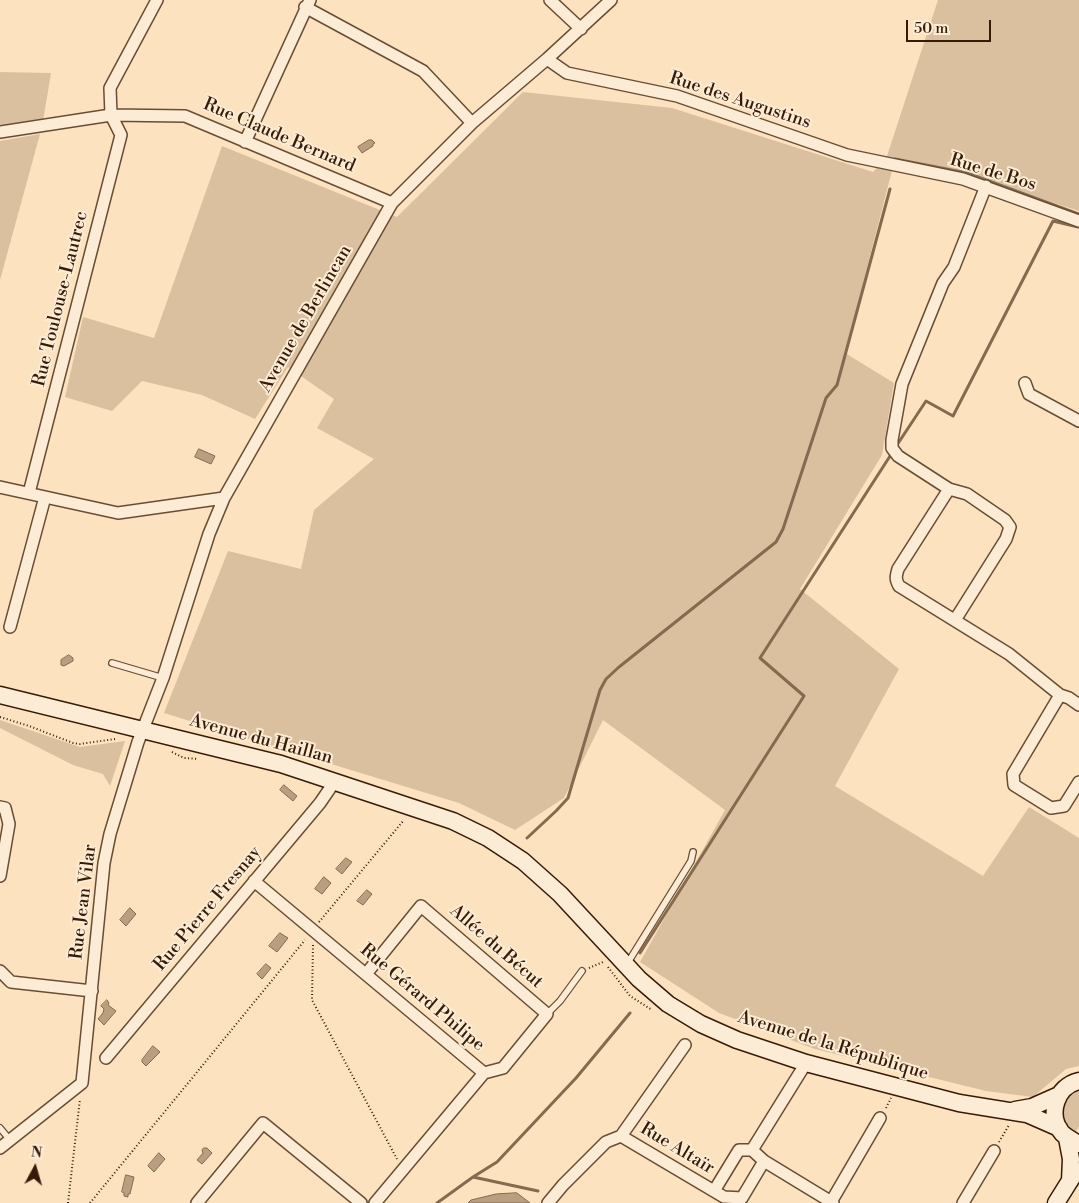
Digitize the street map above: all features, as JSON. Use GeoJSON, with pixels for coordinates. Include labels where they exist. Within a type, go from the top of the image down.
{"type":"FeatureCollection","features":[{"type":"Feature","properties":{"kind":"street"},"geometry":{"type":"LineString","coordinates":[[111,115],[110,88],[157,0]]}},
{"type":"Feature","properties":{"kind":"street"},"geometry":{"type":"LineString","coordinates":[[550,0],[581,29]]}},
{"type":"Feature","properties":{"kind":"street","name":"Avenue de Berlincan"},"geometry":{"type":"LineString","coordinates":[[141,736],[163,678],[209,534],[224,498],[392,203],[472,124],[581,29],[611,0]]}},
{"type":"Feature","properties":{"kind":"street"},"geometry":{"type":"LineString","coordinates":[[245,142],[308,4],[423,71],[472,124]]}},
{"type":"Feature","properties":{"kind":"street","name":"Rue des Augustins"},"geometry":{"type":"LineString","coordinates":[[547,59],[566,73],[677,96],[848,155],[894,166]]}},
{"type":"Feature","properties":{"kind":"street","name":"Rue Claude Bernard"},"geometry":{"type":"LineString","coordinates":[[0,132],[111,115],[185,116],[392,203]]}},
{"type":"Feature","properties":{"kind":"street","name":"Rue Toulouse-Lautrec"},"geometry":{"type":"LineString","coordinates":[[29,494],[122,135],[111,115]]}},
{"type":"Feature","properties":{"kind":"street","name":"Rue de Bos"},"geometry":{"type":"LineString","coordinates":[[894,166],[963,179],[1079,221]]}},
{"type":"Feature","properties":{"kind":"street"},"geometry":{"type":"LineString","coordinates":[[955,620],[1006,539],[1010,527],[1005,520],[967,494],[949,488],[898,456],[892,448],[892,440],[902,384],[943,283],[954,267],[986,186]]}},
{"type":"Feature","properties":{"kind":"street"},"geometry":{"type":"LineString","coordinates":[[1025,383],[1029,394],[1079,421]]}},
{"type":"Feature","properties":{"kind":"street"},"geometry":{"type":"LineString","coordinates":[[0,487],[118,513],[224,498]]}},
{"type":"Feature","properties":{"kind":"street"},"geometry":{"type":"LineString","coordinates":[[949,488],[898,569],[896,576],[899,586],[1009,654],[1060,695],[1079,704]]}},
{"type":"Feature","properties":{"kind":"street"},"geometry":{"type":"LineString","coordinates":[[10,627],[45,497]]}},
{"type":"Feature","properties":{"kind":"street","name":"Avenue du Haillan"},"geometry":{"type":"LineString","coordinates":[[0,695],[141,736],[265,760],[335,781],[472,829],[504,847]]}},
{"type":"Feature","properties":{"kind":"street"},"geometry":{"type":"LineString","coordinates":[[1060,695],[1013,774],[1014,785],[1051,808],[1064,806],[1079,782]]}},
{"type":"Feature","properties":{"kind":"street","name":"Rue Jean Vilar"},"geometry":{"type":"LineString","coordinates":[[82,1083],[104,863],[110,834],[141,736]]}},
{"type":"Feature","properties":{"kind":"street","name":"Rue Pierre Fresnay"},"geometry":{"type":"LineString","coordinates":[[106,1058],[320,803],[335,781]]}},
{"type":"Feature","properties":{"kind":"street"},"geometry":{"type":"LineString","coordinates":[[0,807],[5,808],[9,824],[0,876]]}},
{"type":"Feature","properties":{"kind":"street","name":"Avenue de la République"},"geometry":{"type":"LineString","coordinates":[[504,847],[560,894],[639,979],[668,1004],[701,1024],[737,1040],[806,1063],[959,1103],[1008,1120],[1036,1117],[1068,1137]]}},
{"type":"Feature","properties":{"kind":"street","name":"Rue Gérard Philipe"},"geometry":{"type":"LineString","coordinates":[[254,881],[484,1073],[375,1203]]}},
{"type":"Feature","properties":{"kind":"street","name":"Allée du Bécut"},"geometry":{"type":"LineString","coordinates":[[366,974],[422,906],[547,1014],[503,1068],[484,1073]]}},
{"type":"Feature","properties":{"kind":"street"},"geometry":{"type":"LineString","coordinates":[[0,971],[11,982],[92,991]]}},
{"type":"Feature","properties":{"kind":"street"},"geometry":{"type":"LineString","coordinates":[[548,1203],[606,1142],[621,1136],[685,1045]]}},
{"type":"Feature","properties":{"kind":"street"},"geometry":{"type":"LineString","coordinates":[[752,1150],[806,1063]]}},
{"type":"Feature","properties":{"kind":"street","name":"Avenue de la République"},"geometry":{"type":"LineString","coordinates":[[1008,1120],[1032,1107],[1059,1096],[1066,1088],[1079,1081]]}},
{"type":"Feature","properties":{"kind":"street"},"geometry":{"type":"LineString","coordinates":[[0,1148],[82,1083]]}},
{"type":"Feature","properties":{"kind":"street"},"geometry":{"type":"LineString","coordinates":[[1056,1203],[1075,1174],[1068,1137],[1054,1116],[1055,1105],[1059,1096]]}},
{"type":"Feature","properties":{"kind":"street"},"geometry":{"type":"LineString","coordinates":[[764,1161],[742,1198],[719,1197],[739,1150],[752,1150],[764,1161],[832,1203],[880,1118]]}},
{"type":"Feature","properties":{"kind":"street"},"geometry":{"type":"LineString","coordinates":[[197,1203],[263,1122],[361,1203]]}},
{"type":"Feature","properties":{"kind":"street","name":"Rue Altaïr"},"geometry":{"type":"LineString","coordinates":[[621,1136],[719,1197]]}},
{"type":"Feature","properties":{"kind":"street"},"geometry":{"type":"LineString","coordinates":[[963,1203],[994,1151]]}},
{"type":"Feature","properties":{"kind":"lane"},"geometry":{"type":"LineString","coordinates":[[112,663],[163,678]]}},
{"type":"Feature","properties":{"kind":"lane"},"geometry":{"type":"LineString","coordinates":[[626,966],[691,861],[693,852]]}},
{"type":"Feature","properties":{"kind":"lane"},"geometry":{"type":"LineString","coordinates":[[547,1014],[560,1001],[582,971]]}},
{"type":"Feature","properties":{"kind":"lane"},"geometry":{"type":"LineString","coordinates":[[0,1128],[10,1140]]}},
{"type":"Feature","properties":{"kind":"path"},"geometry":{"type":"LineString","coordinates":[[0,717],[80,744],[141,736]]}},
{"type":"Feature","properties":{"kind":"path"},"geometry":{"type":"LineString","coordinates":[[172,752],[184,758],[201,759]]}},
{"type":"Feature","properties":{"kind":"path"},"geometry":{"type":"LineString","coordinates":[[90,1203],[414,808]]}},
{"type":"Feature","properties":{"kind":"path"},"geometry":{"type":"LineString","coordinates":[[313,930],[312,1000],[403,1171]]}},
{"type":"Feature","properties":{"kind":"path"},"geometry":{"type":"LineString","coordinates":[[599,956],[630,996],[655,1012]]}},
{"type":"Feature","properties":{"kind":"path"},"geometry":{"type":"LineString","coordinates":[[582,971],[603,962]]}},
{"type":"Feature","properties":{"kind":"path"},"geometry":{"type":"LineString","coordinates":[[68,1203],[82,1083]]}},
{"type":"Feature","properties":{"kind":"path"},"geometry":{"type":"LineString","coordinates":[[880,1118],[892,1097],[885,1095]]}},
{"type":"Feature","properties":{"kind":"path"},"geometry":{"type":"LineString","coordinates":[[994,1151],[1008,1120]]}},
{"type":"Feature","properties":{"kind":"shaded area"},"geometry":{"type":"Polygon","coordinates":[[[938,0],[1079,0],[1079,211],[965,174],[895,159],[845,353],[894,383],[882,455],[800,589],[899,669],[835,786],[983,876],[1029,807],[1079,838],[1079,1066],[1066,1069],[1033,1097],[986,1091],[815,1049],[719,1013],[640,962],[725,810],[603,720],[564,798],[515,830],[459,803],[164,713],[228,551],[301,569],[314,510],[374,459],[317,428],[334,399],[288,367],[255,419],[202,395],[142,381],[112,411],[65,397],[83,317],[154,338],[222,146],[397,217],[523,92],[672,108],[873,172],[887,156],[938,0]]]}},
{"type":"Feature","properties":{"kind":"shaded area"},"geometry":{"type":"Polygon","coordinates":[[[0,72],[51,73],[43,121],[0,125],[0,72]]]}},
{"type":"Feature","properties":{"kind":"shaded area"},"geometry":{"type":"Polygon","coordinates":[[[40,134],[0,280],[0,141],[40,134]]]}},
{"type":"Feature","properties":{"kind":"shaded area"},"geometry":{"type":"Polygon","coordinates":[[[369,140],[375,143],[362,153],[358,147],[369,140]]]}},
{"type":"Feature","properties":{"kind":"shaded area"},"geometry":{"type":"Polygon","coordinates":[[[199,449],[215,456],[211,464],[195,457],[199,449]]]}},
{"type":"Feature","properties":{"kind":"shaded area"},"geometry":{"type":"Polygon","coordinates":[[[69,655],[73,658],[73,661],[64,666],[61,665],[61,660],[69,655]]]}},
{"type":"Feature","properties":{"kind":"shaded area"},"geometry":{"type":"Polygon","coordinates":[[[0,720],[80,747],[125,741],[110,786],[103,774],[73,765],[0,728],[0,720]]]}},
{"type":"Feature","properties":{"kind":"shaded area"},"geometry":{"type":"Polygon","coordinates":[[[284,785],[297,796],[293,801],[280,790],[284,785]]]}},
{"type":"Feature","properties":{"kind":"shaded area"},"geometry":{"type":"Polygon","coordinates":[[[346,858],[352,862],[342,874],[336,869],[346,858]]]}},
{"type":"Feature","properties":{"kind":"shaded area"},"geometry":{"type":"Polygon","coordinates":[[[324,877],[331,883],[322,894],[315,889],[324,877]]]}},
{"type":"Feature","properties":{"kind":"shaded area"},"geometry":{"type":"Polygon","coordinates":[[[367,890],[372,894],[363,905],[357,901],[367,890]]]}},
{"type":"Feature","properties":{"kind":"shaded area"},"geometry":{"type":"Polygon","coordinates":[[[130,908],[136,914],[126,926],[120,920],[130,908]]]}},
{"type":"Feature","properties":{"kind":"shaded area"},"geometry":{"type":"Polygon","coordinates":[[[280,933],[288,938],[277,952],[269,946],[280,933]]]}},
{"type":"Feature","properties":{"kind":"shaded area"},"geometry":{"type":"Polygon","coordinates":[[[266,964],[271,968],[262,979],[257,974],[266,964]]]}},
{"type":"Feature","properties":{"kind":"shaded area"},"geometry":{"type":"Polygon","coordinates":[[[107,1000],[108,1005],[116,1011],[104,1025],[98,1019],[104,1009],[101,1006],[107,1000]]]}},
{"type":"Feature","properties":{"kind":"shaded area"},"geometry":{"type":"Polygon","coordinates":[[[153,1046],[160,1052],[146,1066],[142,1060],[153,1046]]]}},
{"type":"Feature","properties":{"kind":"shaded area"},"geometry":{"type":"Polygon","coordinates":[[[1079,1090],[1079,1126],[1075,1134],[1066,1123],[1064,1107],[1068,1098],[1079,1090]]]}},
{"type":"Feature","properties":{"kind":"shaded area"},"geometry":{"type":"Polygon","coordinates":[[[207,1148],[212,1153],[202,1164],[197,1160],[203,1153],[202,1150],[207,1148]]]}},
{"type":"Feature","properties":{"kind":"shaded area"},"geometry":{"type":"Polygon","coordinates":[[[159,1153],[165,1159],[154,1172],[148,1166],[159,1153]]]}},
{"type":"Feature","properties":{"kind":"shaded area"},"geometry":{"type":"Polygon","coordinates":[[[126,1175],[134,1177],[128,1197],[124,1196],[122,1192],[126,1175]]]}},
{"type":"Feature","properties":{"kind":"shaded area"},"geometry":{"type":"Polygon","coordinates":[[[517,1193],[530,1203],[468,1203],[471,1200],[496,1194],[517,1193]]]}},
{"type":"Feature","properties":{"kind":"waterway"},"geometry":{"type":"LineString","coordinates":[[895,159],[967,173],[1079,214]]}},
{"type":"Feature","properties":{"kind":"waterway"},"geometry":{"type":"LineString","coordinates":[[527,838],[568,798],[600,690],[606,679],[776,542],[783,529],[826,398],[837,385],[890,189]]}},
{"type":"Feature","properties":{"kind":"waterway"},"geometry":{"type":"LineString","coordinates":[[895,448],[926,401],[953,416],[1053,221],[1078,227]]}},
{"type":"Feature","properties":{"kind":"waterway"},"geometry":{"type":"LineString","coordinates":[[640,953],[804,696],[760,658],[892,453]]}},
{"type":"Feature","properties":{"kind":"waterway"},"geometry":{"type":"LineString","coordinates":[[473,1177],[497,1162],[576,1078],[630,1013]]}},
{"type":"Feature","properties":{"kind":"waterway"},"geometry":{"type":"LineString","coordinates":[[437,1203],[473,1177],[538,1191]]}}]}
